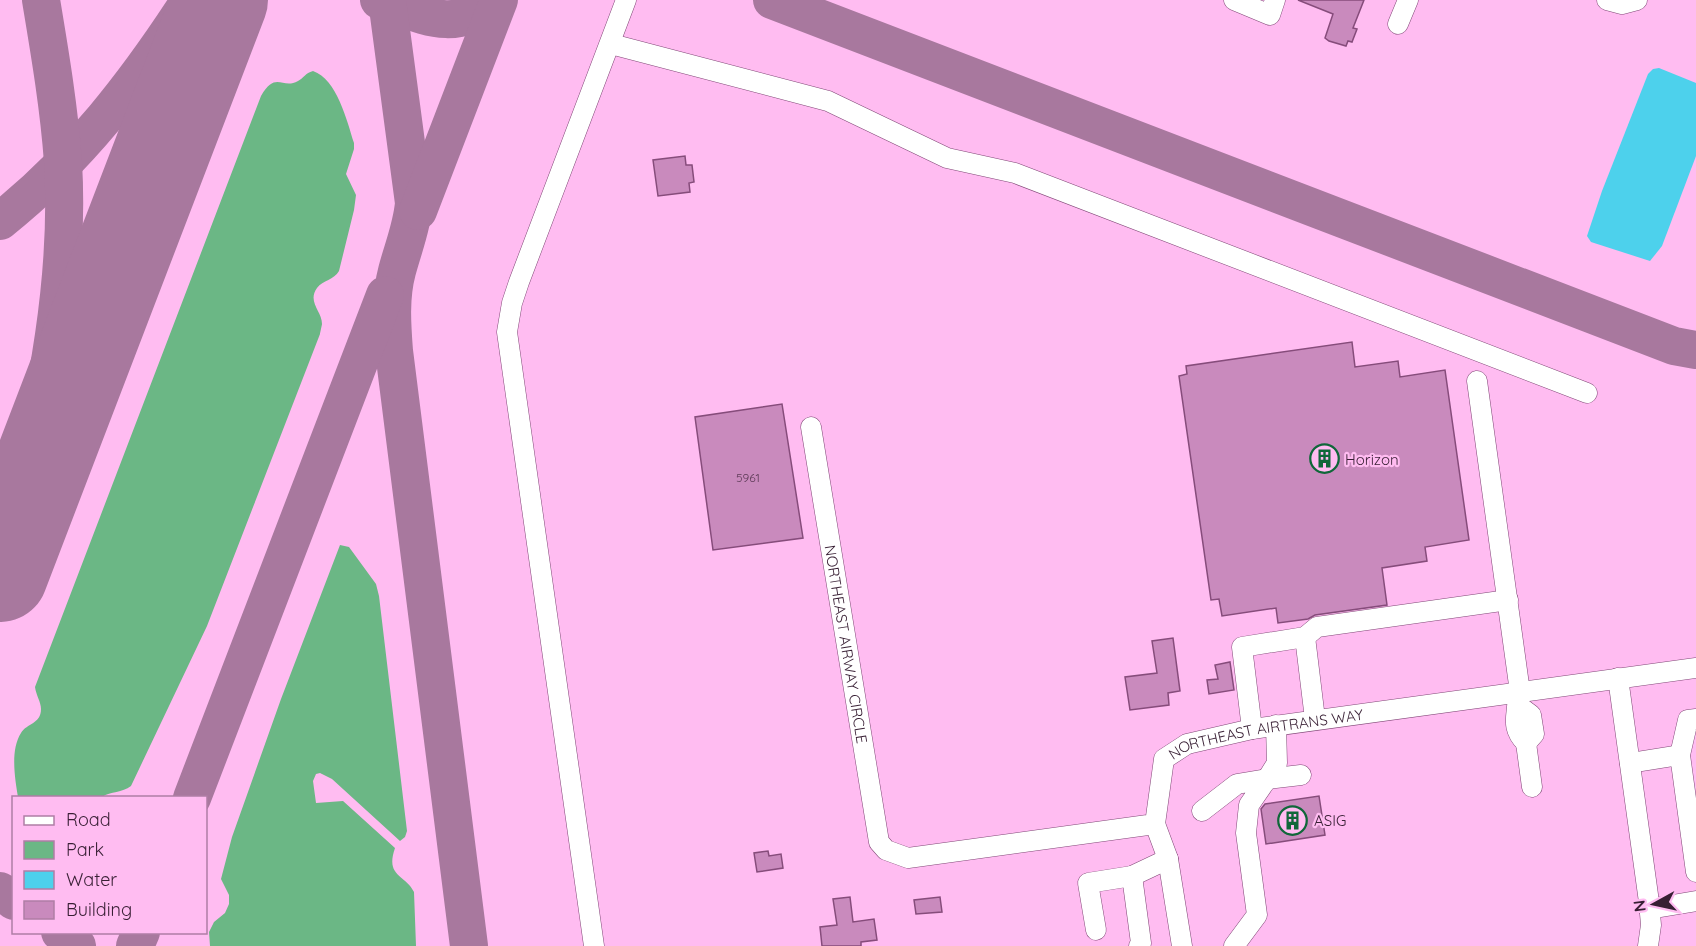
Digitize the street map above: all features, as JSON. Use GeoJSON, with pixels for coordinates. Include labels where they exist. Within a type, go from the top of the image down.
{"type":"FeatureCollection","features":[{"type":"Feature","properties":{"kind":"street"},"geometry":{"type":"LineString","coordinates":[[594,946],[507,332],[515,293],[626,0]]}},
{"type":"Feature","properties":{"kind":"street"},"geometry":{"type":"LineString","coordinates":[[1234,0],[1270,15],[1275,0]]}},
{"type":"Feature","properties":{"kind":"street"},"geometry":{"type":"LineString","coordinates":[[1398,24],[1407,0]]}},
{"type":"Feature","properties":{"kind":"street"},"geometry":{"type":"LineString","coordinates":[[1609,1],[1622,4],[1637,0]]}},
{"type":"Feature","properties":{"kind":"street"},"geometry":{"type":"LineString","coordinates":[[611,44],[828,102],[947,158],[1015,173],[1587,393]]}},
{"type":"Feature","properties":{"kind":"street"},"geometry":{"type":"LineString","coordinates":[[1477,381],[1508,600],[1519,697],[1514,717],[1518,735],[1526,742],[1532,787]]}},
{"type":"Feature","properties":{"kind":"street","name":"NORTHEAST AIRWAY CIRCLE"},"geometry":{"type":"LineString","coordinates":[[811,427],[879,842],[886,850],[908,858],[1155,824]]}},
{"type":"Feature","properties":{"kind":"street"},"geometry":{"type":"LineString","coordinates":[[1252,729],[1242,647],[1305,637],[1317,627],[1508,600]]}},
{"type":"Feature","properties":{"kind":"street"},"geometry":{"type":"LineString","coordinates":[[1305,637],[1315,719]]}},
{"type":"Feature","properties":{"kind":"street","name":"NORTHEAST AIRTRANS WAY"},"geometry":{"type":"LineString","coordinates":[[1155,824],[1164,759],[1187,744],[1252,729],[1315,719],[1519,697],[1618,678],[1696,668]]}},
{"type":"Feature","properties":{"kind":"street"},"geometry":{"type":"LineString","coordinates":[[1618,678],[1651,926],[1648,946]]}},
{"type":"Feature","properties":{"kind":"street"},"geometry":{"type":"LineString","coordinates":[[1696,719],[1688,720],[1680,755],[1696,872]]}},
{"type":"Feature","properties":{"kind":"street"},"geometry":{"type":"LineString","coordinates":[[1234,946],[1257,915],[1246,833],[1249,805],[1277,763],[1276,725]]}},
{"type":"Feature","properties":{"kind":"street"},"geometry":{"type":"LineString","coordinates":[[1630,763],[1680,755]]}},
{"type":"Feature","properties":{"kind":"street"},"geometry":{"type":"LineString","coordinates":[[1202,811],[1237,784],[1301,775]]}},
{"type":"Feature","properties":{"kind":"street"},"geometry":{"type":"LineString","coordinates":[[1155,824],[1168,859],[1182,946]]}},
{"type":"Feature","properties":{"kind":"street"},"geometry":{"type":"LineString","coordinates":[[1096,930],[1088,883],[1132,876],[1168,859]]}},
{"type":"Feature","properties":{"kind":"street"},"geometry":{"type":"LineString","coordinates":[[1132,876],[1141,943],[1139,946]]}},
{"type":"Feature","properties":{"kind":"street"},"geometry":{"type":"LineString","coordinates":[[1649,909],[1696,901]]}},
{"type":"Feature","properties":{"kind":"green space"},"geometry":{"type":"Polygon","coordinates":[[[313,71],[329,83],[344,113],[354,143],[346,174],[356,195],[354,210],[339,271],[319,285],[314,293],[314,302],[322,324],[320,334],[207,626],[131,786],[104,796],[18,796],[14,765],[15,748],[21,733],[39,718],[41,706],[35,687],[261,96],[266,88],[275,82],[292,83],[313,71]]]}},
{"type":"Feature","properties":{"kind":"green space"},"geometry":{"type":"Polygon","coordinates":[[[340,545],[349,547],[376,584],[379,596],[407,831],[405,837],[400,841],[332,779],[320,773],[316,774],[313,781],[316,803],[343,801],[395,848],[392,865],[394,870],[414,892],[416,946],[210,946],[209,932],[214,922],[225,913],[229,904],[229,895],[221,879],[232,837],[281,699],[340,545]]]}},
{"type":"Feature","properties":{"kind":"water"},"geometry":{"type":"Polygon","coordinates":[[[1659,68],[1696,83],[1696,156],[1662,246],[1650,261],[1591,242],[1587,236],[1602,191],[1648,74],[1653,69],[1659,68]]]}},
{"type":"Feature","properties":{"kind":"building"},"geometry":{"type":"Polygon","coordinates":[[[1298,0],[1364,0],[1353,28],[1357,29],[1352,42],[1348,41],[1346,46],[1325,38],[1333,14],[1298,0]]]}},
{"type":"Feature","properties":{"kind":"building"},"geometry":{"type":"Polygon","coordinates":[[[685,156],[686,165],[692,165],[694,182],[689,183],[690,192],[658,196],[653,160],[685,156]]]}},
{"type":"Feature","properties":{"kind":"building","name":"Horizon"},"geometry":{"type":"Polygon","coordinates":[[[1352,342],[1355,367],[1398,361],[1400,377],[1445,370],[1469,540],[1425,547],[1427,561],[1382,568],[1387,605],[1315,615],[1308,619],[1278,623],[1276,608],[1222,616],[1219,599],[1211,600],[1179,376],[1187,374],[1186,366],[1352,342]]]}},
{"type":"Feature","properties":{"kind":"building"},"geometry":{"type":"Polygon","coordinates":[[[782,404],[803,538],[713,550],[695,417],[782,404]]]}},
{"type":"Feature","properties":{"kind":"building"},"geometry":{"type":"Polygon","coordinates":[[[1173,638],[1180,691],[1168,693],[1169,705],[1130,710],[1125,677],[1157,673],[1152,641],[1173,638]]]}},
{"type":"Feature","properties":{"kind":"building"},"geometry":{"type":"Polygon","coordinates":[[[1230,662],[1234,690],[1209,694],[1207,680],[1218,679],[1215,665],[1230,662]]]}},
{"type":"Feature","properties":{"kind":"building","name":"ASIG"},"geometry":{"type":"Polygon","coordinates":[[[1319,796],[1325,835],[1266,844],[1261,809],[1265,804],[1319,796]]]}},
{"type":"Feature","properties":{"kind":"building"},"geometry":{"type":"Polygon","coordinates":[[[768,851],[769,856],[781,854],[783,868],[757,872],[754,853],[768,851]]]}},
{"type":"Feature","properties":{"kind":"building"},"geometry":{"type":"Polygon","coordinates":[[[850,897],[853,922],[874,919],[877,940],[861,942],[861,946],[822,946],[820,927],[837,925],[833,899],[850,897]]]}},
{"type":"Feature","properties":{"kind":"building"},"geometry":{"type":"Polygon","coordinates":[[[940,897],[942,912],[916,914],[914,900],[940,897]]]}},
{"type":"Feature","properties":{"kind":"taxiway"},"geometry":{"type":"LineString","coordinates":[[0,563],[38,423],[55,326],[62,260],[63,162],[57,101],[41,0]]}},
{"type":"Feature","properties":{"kind":"taxiway"},"geometry":{"type":"LineString","coordinates":[[0,221],[55,172],[80,146],[149,61],[190,0]]}},
{"type":"Feature","properties":{"kind":"taxiway"},"geometry":{"type":"LineString","coordinates":[[207,34],[238,0]]}},
{"type":"Feature","properties":{"kind":"taxiway"},"geometry":{"type":"LineString","coordinates":[[379,0],[424,15],[451,19],[465,17],[479,11],[493,0]]}},
{"type":"Feature","properties":{"kind":"taxiway"},"geometry":{"type":"LineString","coordinates":[[387,0],[414,203],[393,291],[394,351],[469,946]]}},
{"type":"Feature","properties":{"kind":"taxiway"},"geometry":{"type":"LineString","coordinates":[[418,211],[499,0]]}},
{"type":"Feature","properties":{"kind":"taxiway"},"geometry":{"type":"LineString","coordinates":[[772,0],[1674,346],[1696,350]]}},
{"type":"Feature","properties":{"kind":"taxiway"},"geometry":{"type":"LineString","coordinates":[[193,796],[385,295]]}},
{"type":"Feature","properties":{"kind":"taxiway"},"geometry":{"type":"LineString","coordinates":[[0,891],[12,900]]}},
{"type":"Feature","properties":{"kind":"taxiway"},"geometry":{"type":"LineString","coordinates":[[62,934],[77,946]]}},
{"type":"Feature","properties":{"kind":"taxiway"},"geometry":{"type":"LineString","coordinates":[[135,946],[140,934]]}},
{"type":"Feature","properties":{"kind":"runway"},"geometry":{"type":"LineString","coordinates":[[0,574],[220,0]]}},
{"type":"Feature","properties":{"kind":"place","name":"Horizon"},"geometry":{"type":"Point","coordinates":[1324,459]}},
{"type":"Feature","properties":{"kind":"place","name":"ASIG"},"geometry":{"type":"Point","coordinates":[1293,820]}}]}
